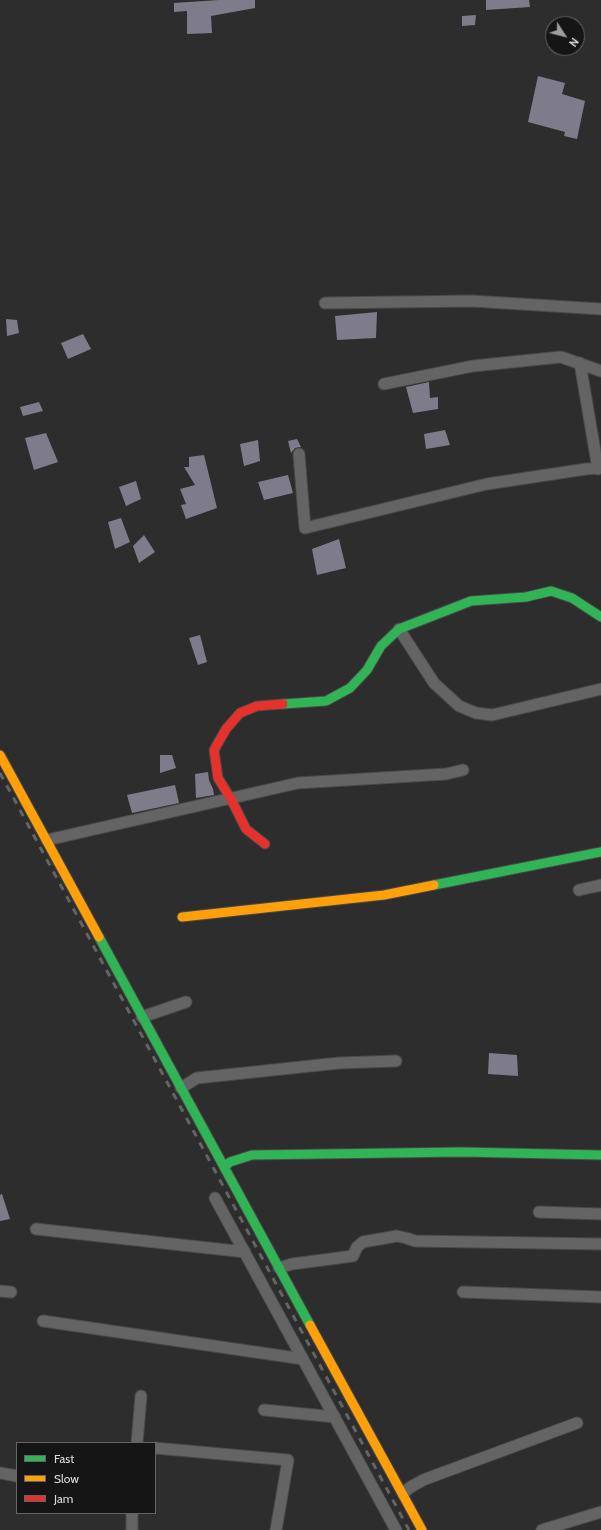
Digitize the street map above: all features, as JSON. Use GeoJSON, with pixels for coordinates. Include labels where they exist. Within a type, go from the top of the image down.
{"type":"FeatureCollection","features":[{"type":"Feature","properties":{"kind":"street"},"geometry":{"type":"LineString","coordinates":[[325,302],[472,301],[601,309]]}},
{"type":"Feature","properties":{"kind":"street"},"geometry":{"type":"LineString","coordinates":[[384,384],[473,366],[561,357],[601,372]]}},
{"type":"Feature","properties":{"kind":"street"},"geometry":{"type":"LineString","coordinates":[[299,454],[306,528],[487,484],[600,468],[580,363]]}},
{"type":"Feature","properties":{"kind":"street"},"geometry":{"type":"LineString","coordinates":[[265,844],[246,829],[231,799],[218,778],[214,750],[226,729],[240,713],[257,706],[326,701],[350,688],[367,670],[381,646],[399,629],[470,601],[526,597],[551,591],[572,598],[601,617]]}},
{"type":"Feature","properties":{"kind":"street"},"geometry":{"type":"LineString","coordinates":[[399,629],[434,683],[459,706],[476,713],[492,715],[601,689]]}},
{"type":"Feature","properties":{"kind":"street"},"geometry":{"type":"LineString","coordinates":[[0,755],[422,1530]]}},
{"type":"Feature","properties":{"kind":"street"},"geometry":{"type":"LineString","coordinates":[[47,840],[298,783],[446,774],[463,770]]}},
{"type":"Feature","properties":{"kind":"street"},"geometry":{"type":"LineString","coordinates":[[182,917],[384,895],[601,852]]}},
{"type":"Feature","properties":{"kind":"street"},"geometry":{"type":"LineString","coordinates":[[579,890],[601,885]]}},
{"type":"Feature","properties":{"kind":"street"},"geometry":{"type":"LineString","coordinates":[[142,1017],[186,1002]]}},
{"type":"Feature","properties":{"kind":"street"},"geometry":{"type":"LineString","coordinates":[[181,1088],[197,1078],[339,1063],[396,1061]]}},
{"type":"Feature","properties":{"kind":"street"},"geometry":{"type":"LineString","coordinates":[[224,1166],[230,1162],[252,1155],[462,1152],[601,1155]]}},
{"type":"Feature","properties":{"kind":"street"},"geometry":{"type":"LineString","coordinates":[[215,1198],[246,1252],[396,1530]]}},
{"type":"Feature","properties":{"kind":"street"},"geometry":{"type":"LineString","coordinates":[[538,1212],[601,1214]]}},
{"type":"Feature","properties":{"kind":"street"},"geometry":{"type":"LineString","coordinates":[[36,1230],[246,1252]]}},
{"type":"Feature","properties":{"kind":"street"},"geometry":{"type":"LineString","coordinates":[[279,1268],[292,1264],[353,1256],[357,1247],[363,1242],[397,1236],[414,1241],[601,1244]]}},
{"type":"Feature","properties":{"kind":"street"},"geometry":{"type":"LineString","coordinates":[[463,1292],[601,1297]]}},
{"type":"Feature","properties":{"kind":"street"},"geometry":{"type":"LineString","coordinates":[[43,1321],[303,1359]]}},
{"type":"Feature","properties":{"kind":"street"},"geometry":{"type":"LineString","coordinates":[[136,1442],[141,1396]]}},
{"type":"Feature","properties":{"kind":"street"},"geometry":{"type":"LineString","coordinates":[[264,1410],[335,1417]]}},
{"type":"Feature","properties":{"kind":"street"},"geometry":{"type":"LineString","coordinates":[[403,1494],[409,1488],[423,1480],[577,1423]]}},
{"type":"Feature","properties":{"kind":"street"},"geometry":{"type":"LineString","coordinates":[[156,1448],[288,1460],[276,1530]]}},
{"type":"Feature","properties":{"kind":"street"},"geometry":{"type":"LineString","coordinates":[[0,1473],[16,1476]]}},
{"type":"Feature","properties":{"kind":"street"},"geometry":{"type":"LineString","coordinates":[[542,1530],[601,1512]]}},
{"type":"Feature","properties":{"kind":"street"},"geometry":{"type":"LineString","coordinates":[[132,1514],[132,1530]]}},
{"type":"Feature","properties":{"kind":"building"},"geometry":{"type":"Polygon","coordinates":[[[219,0],[255,0],[255,8],[211,16],[212,33],[187,34],[187,11],[174,12],[174,3],[219,0]]]}},
{"type":"Feature","properties":{"kind":"building"},"geometry":{"type":"Polygon","coordinates":[[[486,0],[529,0],[530,7],[486,10],[486,0]]]}},
{"type":"Feature","properties":{"kind":"building"},"geometry":{"type":"Polygon","coordinates":[[[476,15],[475,25],[462,26],[462,16],[476,15]]]}},
{"type":"Feature","properties":{"kind":"building"},"geometry":{"type":"Polygon","coordinates":[[[538,76],[565,83],[562,94],[585,101],[577,139],[564,136],[565,132],[528,122],[538,76]]]}},
{"type":"Feature","properties":{"kind":"building"},"geometry":{"type":"Polygon","coordinates":[[[377,312],[376,338],[337,340],[335,316],[377,312]]]}},
{"type":"Feature","properties":{"kind":"building"},"geometry":{"type":"Polygon","coordinates":[[[6,319],[17,320],[19,333],[7,336],[6,319]]]}},
{"type":"Feature","properties":{"kind":"building"},"geometry":{"type":"Polygon","coordinates":[[[83,334],[91,349],[68,359],[61,343],[83,334]]]}},
{"type":"Feature","properties":{"kind":"building"},"geometry":{"type":"Polygon","coordinates":[[[429,382],[430,398],[438,397],[438,409],[413,413],[406,387],[429,382]]]}},
{"type":"Feature","properties":{"kind":"building"},"geometry":{"type":"Polygon","coordinates":[[[39,402],[43,411],[23,416],[20,407],[39,402]]]}},
{"type":"Feature","properties":{"kind":"building"},"geometry":{"type":"Polygon","coordinates":[[[445,430],[450,445],[426,449],[424,434],[445,430]]]}},
{"type":"Feature","properties":{"kind":"building"},"geometry":{"type":"Polygon","coordinates":[[[46,433],[58,462],[34,470],[25,438],[46,433]]]}},
{"type":"Feature","properties":{"kind":"building"},"geometry":{"type":"Polygon","coordinates":[[[297,439],[301,447],[295,448],[291,453],[288,441],[297,439]]]}},
{"type":"Feature","properties":{"kind":"building"},"geometry":{"type":"Polygon","coordinates":[[[258,440],[260,461],[244,466],[240,444],[258,440]]]}},
{"type":"Feature","properties":{"kind":"building"},"geometry":{"type":"Polygon","coordinates":[[[204,455],[217,508],[186,519],[181,505],[186,504],[180,489],[195,485],[184,467],[189,467],[189,457],[204,455]]]}},
{"type":"Feature","properties":{"kind":"building"},"geometry":{"type":"Polygon","coordinates":[[[288,475],[293,493],[264,500],[258,482],[288,475]]]}},
{"type":"Feature","properties":{"kind":"building"},"geometry":{"type":"Polygon","coordinates":[[[136,481],[141,499],[126,506],[119,487],[136,481]]]}},
{"type":"Feature","properties":{"kind":"building"},"geometry":{"type":"Polygon","coordinates":[[[121,518],[130,542],[115,549],[108,522],[121,518]]]}},
{"type":"Feature","properties":{"kind":"building"},"geometry":{"type":"Polygon","coordinates":[[[144,535],[155,552],[139,563],[133,546],[144,535]]]}},
{"type":"Feature","properties":{"kind":"building"},"geometry":{"type":"Polygon","coordinates":[[[339,539],[346,568],[317,575],[312,549],[339,539]]]}},
{"type":"Feature","properties":{"kind":"building"},"geometry":{"type":"Polygon","coordinates":[[[200,635],[207,662],[198,665],[189,638],[200,635]]]}},
{"type":"Feature","properties":{"kind":"building"},"geometry":{"type":"Polygon","coordinates":[[[160,755],[172,755],[176,768],[160,773],[160,755]]]}},
{"type":"Feature","properties":{"kind":"building"},"geometry":{"type":"Polygon","coordinates":[[[208,772],[214,795],[196,798],[195,774],[208,772]]]}},
{"type":"Feature","properties":{"kind":"building"},"geometry":{"type":"Polygon","coordinates":[[[175,785],[179,803],[132,813],[127,795],[175,785]]]}},
{"type":"Feature","properties":{"kind":"building"},"geometry":{"type":"Polygon","coordinates":[[[489,1053],[517,1055],[518,1076],[488,1074],[489,1053]]]}},
{"type":"Feature","properties":{"kind":"building"},"geometry":{"type":"Polygon","coordinates":[[[2,1194],[10,1219],[0,1221],[0,1195],[2,1194]]]}},
{"type":"Feature","properties":{"kind":"railway"},"geometry":{"type":"LineString","coordinates":[[0,773],[409,1530]]}},
{"type":"Feature","properties":{"kind":"traffic: fast"},"geometry":{"type":"LineString","coordinates":[[283,704],[326,701],[350,688],[367,670],[381,646],[399,629],[471,601],[526,597],[551,591],[572,598],[601,617]]}},
{"type":"Feature","properties":{"kind":"traffic: fast"},"geometry":{"type":"LineString","coordinates":[[434,885],[601,852]]}},
{"type":"Feature","properties":{"kind":"traffic: fast"},"geometry":{"type":"LineString","coordinates":[[99,937],[310,1325]]}},
{"type":"Feature","properties":{"kind":"traffic: fast"},"geometry":{"type":"LineString","coordinates":[[224,1167],[230,1162],[252,1155],[462,1152],[601,1155]]}},
{"type":"Feature","properties":{"kind":"traffic: slow"},"geometry":{"type":"LineString","coordinates":[[0,755],[99,937]]}},
{"type":"Feature","properties":{"kind":"traffic: slow"},"geometry":{"type":"LineString","coordinates":[[182,917],[384,895],[434,885]]}},
{"type":"Feature","properties":{"kind":"traffic: slow"},"geometry":{"type":"LineString","coordinates":[[310,1325],[422,1530]]}},
{"type":"Feature","properties":{"kind":"traffic: jam"},"geometry":{"type":"LineString","coordinates":[[265,844],[246,829],[231,799],[218,778],[214,750],[226,729],[240,713],[257,706],[283,704]]}}]}
